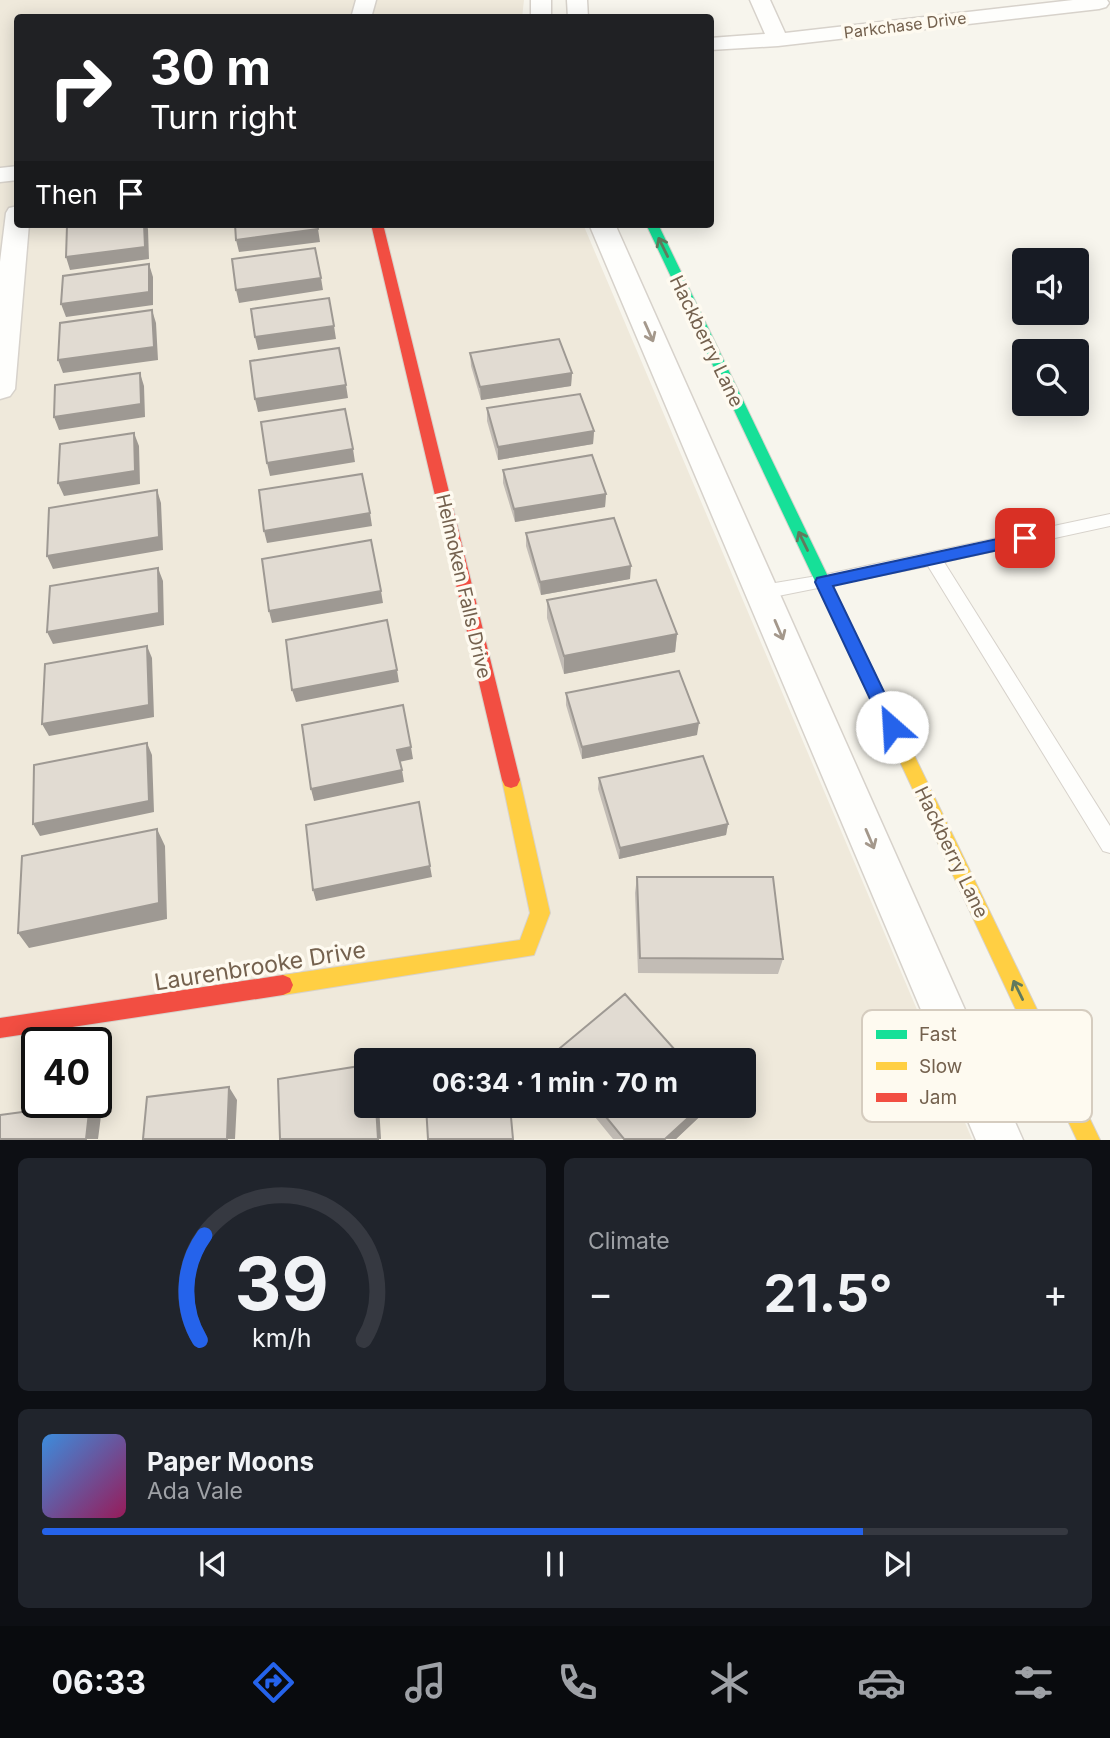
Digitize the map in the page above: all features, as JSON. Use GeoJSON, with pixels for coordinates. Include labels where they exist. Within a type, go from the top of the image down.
{"type":"FeatureCollection","features":[{"type":"Feature","properties":{"kind":"street"},"geometry":{"type":"LineString","coordinates":[[760,0],[778,40]]}},
{"type":"Feature","properties":{"kind":"street","name":"Parkchase Drive"},"geometry":{"type":"LineString","coordinates":[[714,44],[778,40],[1102,5]]}},
{"type":"Feature","properties":{"kind":"street"},"geometry":{"type":"LineString","coordinates":[[0,389],[16,228]]}},
{"type":"Feature","properties":{"kind":"street","name":"Helmoken Falls Drive"},"geometry":{"type":"LineString","coordinates":[[378,228],[524,835],[540,914],[527,948]]}},
{"type":"Feature","properties":{"kind":"street"},"geometry":{"type":"LineString","coordinates":[[604,228],[944,1010]]}},
{"type":"Feature","properties":{"kind":"street","name":"Hackberry Lane"},"geometry":{"type":"LineString","coordinates":[[654,228],[1027,1010]]}},
{"type":"Feature","properties":{"kind":"street","name":"Laurenbrooke Drive"},"geometry":{"type":"LineString","coordinates":[[0,1028],[527,948]]}},
{"type":"Feature","properties":{"kind":"street"},"geometry":{"type":"LineString","coordinates":[[993,1122],[1000,1139]]}},
{"type":"Feature","properties":{"kind":"street","name":"Hackberry Lane"},"geometry":{"type":"LineString","coordinates":[[1081,1122],[1089,1139]]}},
{"type":"Feature","properties":{"kind":"lane"},"geometry":{"type":"LineString","coordinates":[[763,592],[823,582],[1110,520]]}},
{"type":"Feature","properties":{"kind":"lane"},"geometry":{"type":"LineString","coordinates":[[933,559],[1110,844]]}},
{"type":"Feature","properties":{"kind":"shaded area"},"geometry":{"type":"Polygon","coordinates":[[[0,0],[524,0],[522,14],[14,14],[14,228],[585,228],[917,1010],[862,1010],[862,1122],[965,1122],[972,1139],[0,1140],[0,0]]]}},
{"type":"Feature","properties":{"kind":"building"},"geometry":{"type":"Polygon","coordinates":[[[67,228],[144,228],[145,247],[66,257],[67,228]]]}},
{"type":"Feature","properties":{"kind":"building"},"geometry":{"type":"Polygon","coordinates":[[[235,228],[318,229],[236,240],[235,228]]]}},
{"type":"Feature","properties":{"kind":"building"},"geometry":{"type":"Polygon","coordinates":[[[315,248],[321,278],[236,290],[232,259],[315,248]]]}},
{"type":"Feature","properties":{"kind":"building"},"geometry":{"type":"Polygon","coordinates":[[[149,264],[149,292],[61,304],[63,276],[149,264]]]}},
{"type":"Feature","properties":{"kind":"building"},"geometry":{"type":"Polygon","coordinates":[[[329,298],[334,326],[255,337],[251,309],[329,298]]]}},
{"type":"Feature","properties":{"kind":"building"},"geometry":{"type":"Polygon","coordinates":[[[152,310],[154,347],[58,360],[60,323],[152,310]]]}},
{"type":"Feature","properties":{"kind":"building"},"geometry":{"type":"Polygon","coordinates":[[[559,339],[572,373],[480,387],[470,353],[559,339]]]}},
{"type":"Feature","properties":{"kind":"building"},"geometry":{"type":"Polygon","coordinates":[[[339,348],[346,385],[255,399],[250,361],[339,348]]]}},
{"type":"Feature","properties":{"kind":"building"},"geometry":{"type":"Polygon","coordinates":[[[140,373],[141,404],[54,417],[55,385],[140,373]]]}},
{"type":"Feature","properties":{"kind":"building"},"geometry":{"type":"Polygon","coordinates":[[[580,394],[594,431],[498,447],[487,408],[580,394]]]}},
{"type":"Feature","properties":{"kind":"building"},"geometry":{"type":"Polygon","coordinates":[[[345,409],[353,449],[267,463],[261,422],[345,409]]]}},
{"type":"Feature","properties":{"kind":"building"},"geometry":{"type":"Polygon","coordinates":[[[134,433],[135,471],[58,483],[60,444],[134,433]]]}},
{"type":"Feature","properties":{"kind":"building"},"geometry":{"type":"Polygon","coordinates":[[[592,455],[606,494],[514,509],[503,470],[592,455]]]}},
{"type":"Feature","properties":{"kind":"building"},"geometry":{"type":"Polygon","coordinates":[[[362,474],[370,513],[264,531],[259,490],[362,474]]]}},
{"type":"Feature","properties":{"kind":"building"},"geometry":{"type":"Polygon","coordinates":[[[157,490],[159,537],[47,556],[49,508],[157,490]]]}},
{"type":"Feature","properties":{"kind":"building"},"geometry":{"type":"Polygon","coordinates":[[[614,518],[631,566],[540,582],[526,533],[614,518]]]}},
{"type":"Feature","properties":{"kind":"building"},"geometry":{"type":"Polygon","coordinates":[[[371,540],[381,591],[269,611],[262,559],[371,540]]]}},
{"type":"Feature","properties":{"kind":"building"},"geometry":{"type":"Polygon","coordinates":[[[158,568],[159,613],[47,632],[50,586],[158,568]]]}},
{"type":"Feature","properties":{"kind":"building"},"geometry":{"type":"Polygon","coordinates":[[[656,580],[677,634],[564,656],[547,600],[656,580]]]}},
{"type":"Feature","properties":{"kind":"building"},"geometry":{"type":"Polygon","coordinates":[[[387,620],[397,670],[292,690],[286,640],[387,620]]]}},
{"type":"Feature","properties":{"kind":"building"},"geometry":{"type":"Polygon","coordinates":[[[147,646],[149,705],[42,724],[45,664],[147,646]]]}},
{"type":"Feature","properties":{"kind":"building"},"geometry":{"type":"Polygon","coordinates":[[[679,671],[699,723],[582,747],[566,693],[679,671]]]}},
{"type":"Feature","properties":{"kind":"building"},"geometry":{"type":"Polygon","coordinates":[[[403,705],[411,747],[397,750],[402,770],[311,789],[302,725],[403,705]]]}},
{"type":"Feature","properties":{"kind":"building"},"geometry":{"type":"Polygon","coordinates":[[[147,743],[149,801],[33,824],[34,765],[147,743]]]}},
{"type":"Feature","properties":{"kind":"building"},"geometry":{"type":"Polygon","coordinates":[[[703,756],[728,824],[620,848],[599,778],[703,756]]]}},
{"type":"Feature","properties":{"kind":"building"},"geometry":{"type":"Polygon","coordinates":[[[419,802],[430,866],[313,890],[306,825],[419,802]]]}},
{"type":"Feature","properties":{"kind":"building"},"geometry":{"type":"Polygon","coordinates":[[[157,829],[159,903],[18,933],[22,856],[157,829]]]}},
{"type":"Feature","properties":{"kind":"building"},"geometry":{"type":"Polygon","coordinates":[[[637,877],[773,877],[783,959],[640,958],[637,877]]]}},
{"type":"Feature","properties":{"kind":"building"},"geometry":{"type":"Polygon","coordinates":[[[625,994],[673,1048],[560,1048],[625,994]]]}},
{"type":"Feature","properties":{"kind":"building"},"geometry":{"type":"Polygon","coordinates":[[[354,1067],[354,1118],[377,1118],[378,1139],[280,1139],[278,1079],[354,1067]]]}},
{"type":"Feature","properties":{"kind":"building"},"geometry":{"type":"Polygon","coordinates":[[[229,1087],[227,1139],[143,1139],[147,1097],[229,1087]]]}},
{"type":"Feature","properties":{"kind":"building"},"geometry":{"type":"Polygon","coordinates":[[[21,1112],[21,1118],[88,1118],[86,1139],[0,1139],[0,1115],[21,1112]]]}},
{"type":"Feature","properties":{"kind":"building"},"geometry":{"type":"Polygon","coordinates":[[[427,1118],[511,1118],[513,1139],[428,1139],[427,1118]]]}},
{"type":"Feature","properties":{"kind":"building"},"geometry":{"type":"Polygon","coordinates":[[[607,1118],[688,1118],[665,1139],[624,1139],[607,1118]]]}},
{"type":"Feature","properties":{"kind":"traffic: fast"},"geometry":{"type":"LineString","coordinates":[[654,228],[866,672]]}},
{"type":"Feature","properties":{"kind":"traffic: slow"},"geometry":{"type":"LineString","coordinates":[[866,672],[1027,1010]]}},
{"type":"Feature","properties":{"kind":"traffic: slow"},"geometry":{"type":"LineString","coordinates":[[283,985],[527,948],[540,913],[511,780]]}},
{"type":"Feature","properties":{"kind":"traffic: slow"},"geometry":{"type":"LineString","coordinates":[[1080,1122],[1089,1140]]}},
{"type":"Feature","properties":{"kind":"traffic: jam"},"geometry":{"type":"LineString","coordinates":[[378,228],[511,780]]}},
{"type":"Feature","properties":{"kind":"traffic: jam"},"geometry":{"type":"LineString","coordinates":[[0,1028],[283,985]]}},
{"type":"Feature","properties":{"kind":"route"},"geometry":{"type":"LineString","coordinates":[[892,727],[823,582],[1025,538]]}}]}
